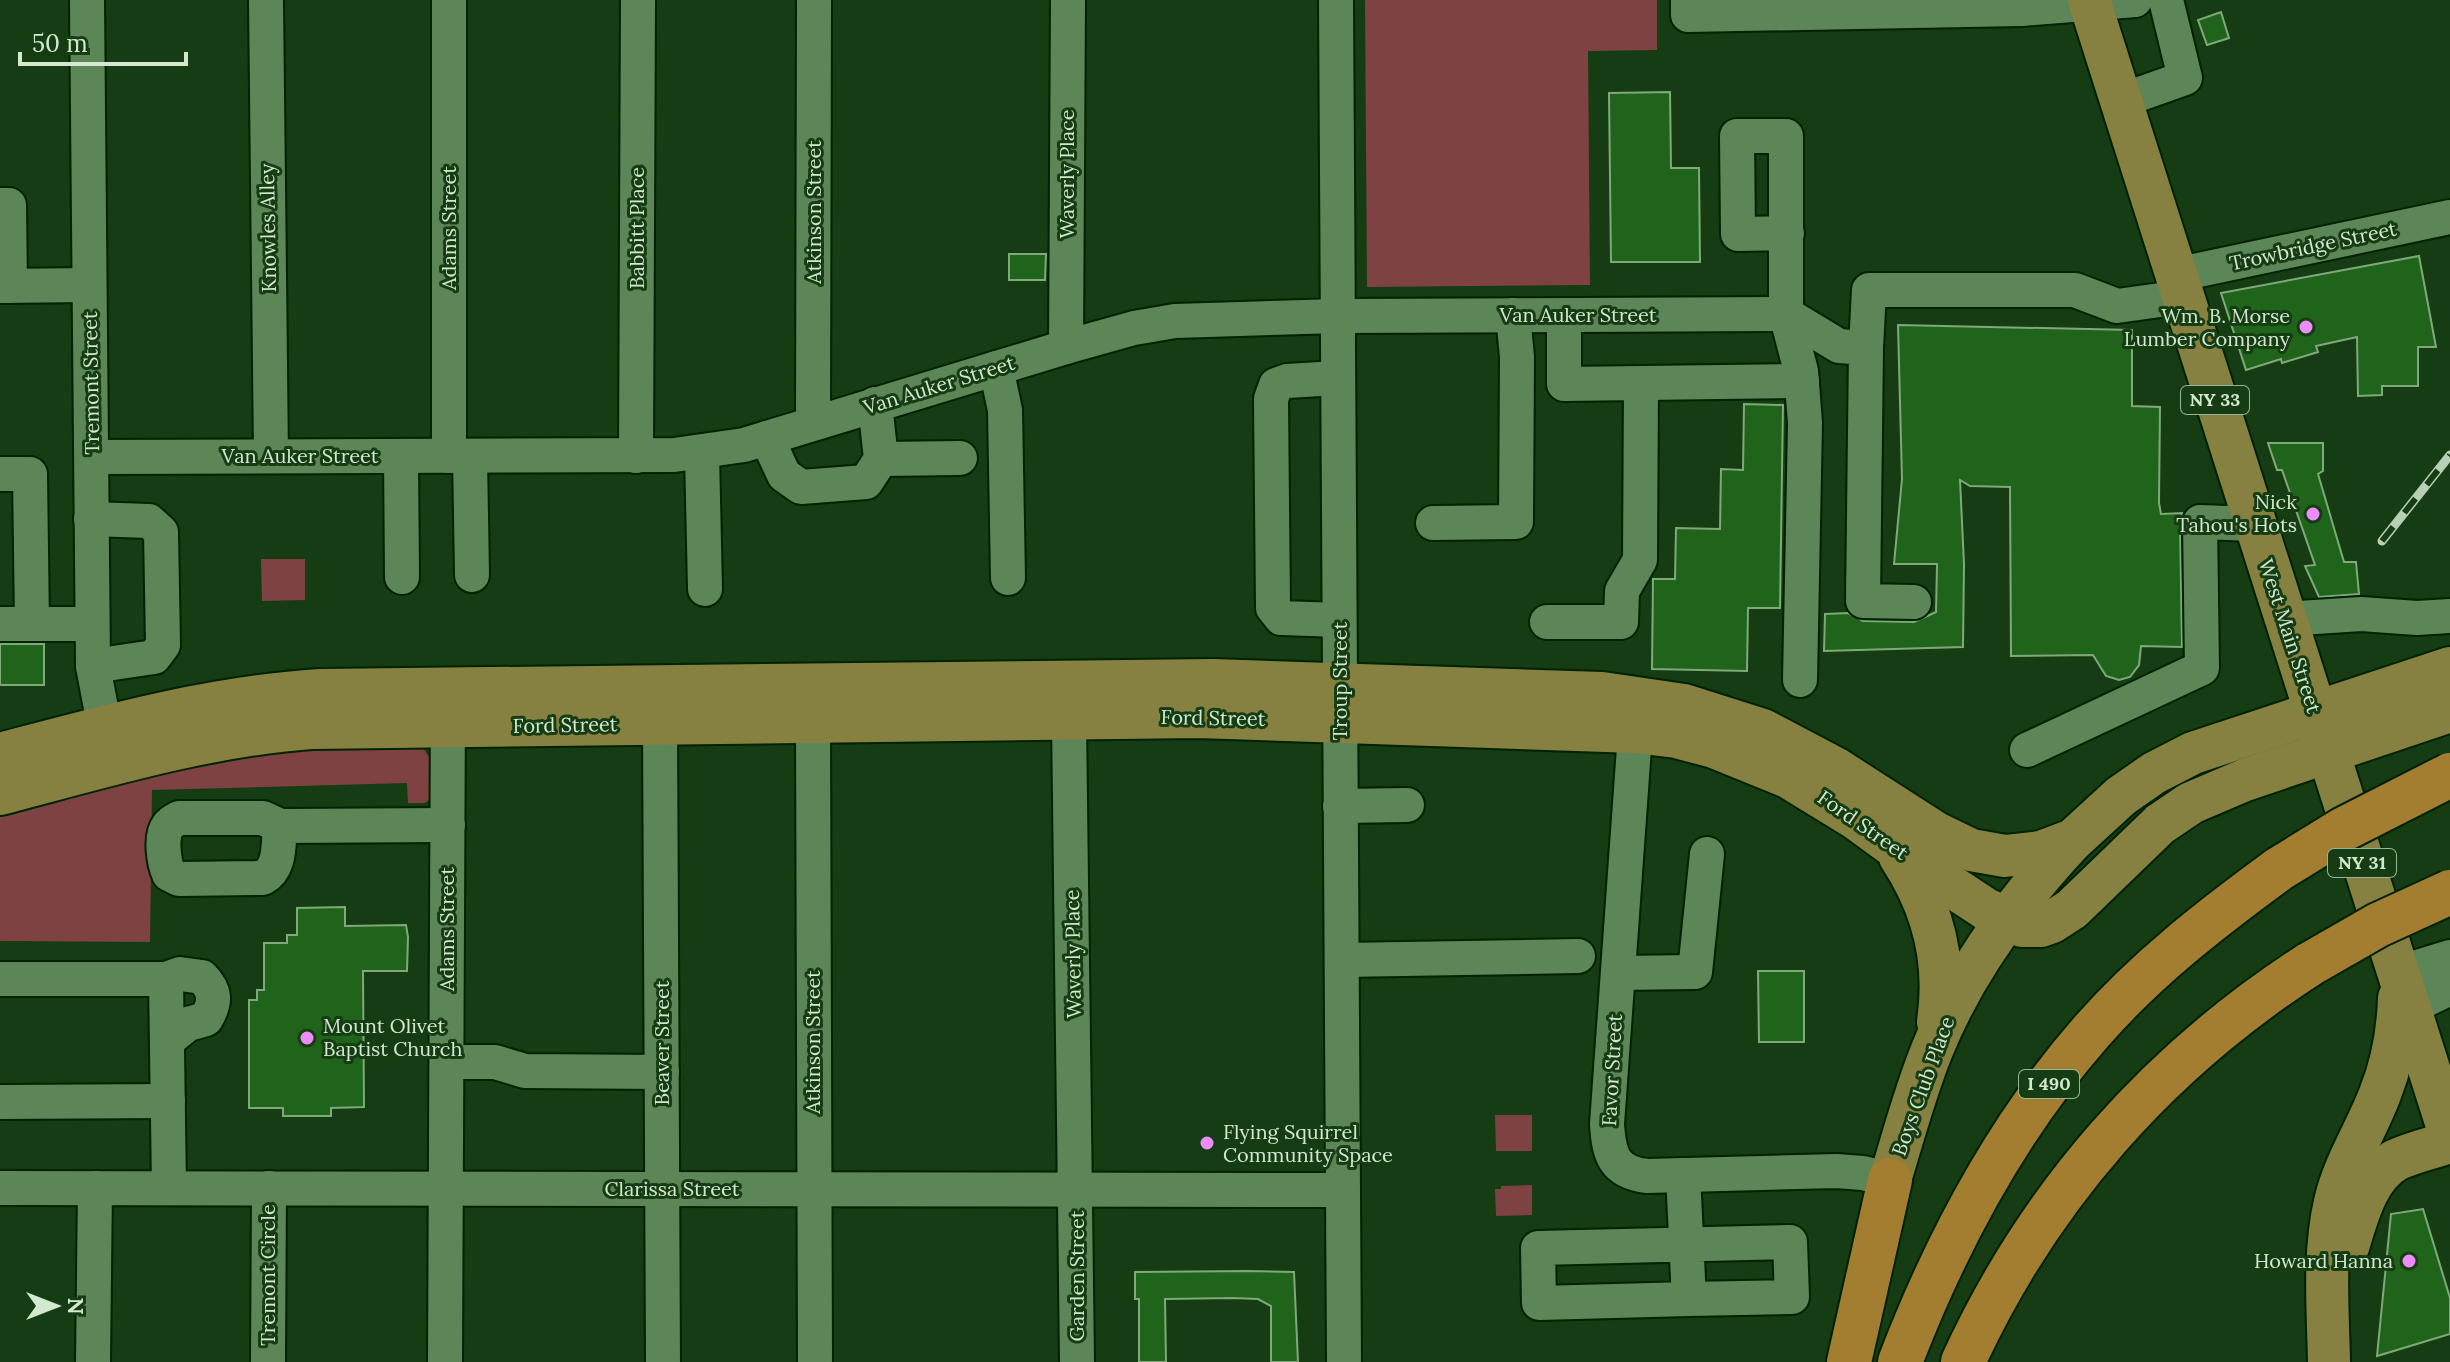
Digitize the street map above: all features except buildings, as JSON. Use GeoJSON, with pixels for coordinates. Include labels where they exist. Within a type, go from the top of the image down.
{"type":"FeatureCollection","features":[{"type":"Feature","properties":{"kind":"highway","name":"I 490"},"geometry":{"type":"LineString","coordinates":[[1900,1362],[1928,1294],[1975,1197],[2017,1128],[2092,1030],[2158,964],[2211,919],[2279,869],[2344,829],[2450,775]]}},
{"type":"Feature","properties":{"kind":"highway"},"geometry":{"type":"LineString","coordinates":[[2279,869],[2368,826],[2450,795]]}},
{"type":"Feature","properties":{"kind":"highway"},"geometry":{"type":"LineString","coordinates":[[1963,1362],[1991,1305],[2032,1236],[2102,1142],[2156,1085],[2205,1040],[2310,964],[2378,925],[2450,892]]}},
{"type":"Feature","properties":{"kind":"highway"},"geometry":{"type":"LineString","coordinates":[[1849,1362],[1890,1180]]}},
{"type":"Feature","properties":{"kind":"main road","name":"West Main Street"},"geometry":{"type":"LineString","coordinates":[[2089,2],[2450,1135]]}},
{"type":"Feature","properties":{"kind":"main road","name":"Ford Street"},"geometry":{"type":"LineString","coordinates":[[0,754],[192,744],[448,707],[1172,680],[1340,702],[1636,714],[1684,705],[1763,730],[1799,747],[1936,833],[1971,850],[2005,856],[2053,849],[2073,840],[2121,796],[2173,762],[2213,745],[2450,668]]}},
{"type":"Feature","properties":{"kind":"main road","name":"Ford Street"},"geometry":{"type":"LineString","coordinates":[[448,707],[660,724],[1198,717],[1340,702]]}},
{"type":"Feature","properties":{"kind":"main road","name":"Ford Street"},"geometry":{"type":"LineString","coordinates":[[1636,714],[1676,737],[1751,760],[1821,795],[1956,890],[2005,919],[2031,927],[2052,922],[2072,909],[2160,824],[2191,803],[2226,787],[2450,711]]}},
{"type":"Feature","properties":{"kind":"main road","name":"Ford Street"},"geometry":{"type":"LineString","coordinates":[[0,794],[108,746]]}},
{"type":"Feature","properties":{"kind":"main road"},"geometry":{"type":"LineString","coordinates":[[1887,840],[1909,871],[1930,915],[1936,938],[1941,963],[1941,1004],[1931,1052]]}},
{"type":"Feature","properties":{"kind":"main road","name":"Boys Club Place"},"geometry":{"type":"LineString","coordinates":[[1890,1180],[1931,1052],[1967,979],[2005,919],[2073,840]]}},
{"type":"Feature","properties":{"kind":"main road","name":"NY 31"},"geometry":{"type":"LineString","coordinates":[[2329,1346],[2329,1241],[2335,1202],[2348,1162],[2380,1096],[2391,1061],[2403,990]]}},
{"type":"Feature","properties":{"kind":"main road","name":"NY 31"},"geometry":{"type":"LineString","coordinates":[[2329,1346],[2334,1296],[2352,1236],[2379,1174],[2395,1161],[2450,1142]]}},
{"type":"Feature","properties":{"kind":"street","name":"Tremont Street"},"geometry":{"type":"LineString","coordinates":[[87,0],[93,666],[108,746]]}},
{"type":"Feature","properties":{"kind":"street","name":"Knowles Alley"},"geometry":{"type":"LineString","coordinates":[[266,0],[271,456]]}},
{"type":"Feature","properties":{"kind":"street","name":"Adams Street"},"geometry":{"type":"LineString","coordinates":[[449,0],[460,456],[472,575]]}},
{"type":"Feature","properties":{"kind":"street","name":"Babbitt Place"},"geometry":{"type":"LineString","coordinates":[[636,456],[638,0]]}},
{"type":"Feature","properties":{"kind":"street","name":"Atkinson Street"},"geometry":{"type":"LineString","coordinates":[[813,423],[814,0]]}},
{"type":"Feature","properties":{"kind":"street","name":"Waverly Place"},"geometry":{"type":"LineString","coordinates":[[1066,347],[1068,0]]}},
{"type":"Feature","properties":{"kind":"street","name":"Troup Street"},"geometry":{"type":"LineString","coordinates":[[1336,0],[1344,1362]]}},
{"type":"Feature","properties":{"kind":"street"},"geometry":{"type":"LineString","coordinates":[[1688,0],[1688,15],[2022,9],[2135,0]]}},
{"type":"Feature","properties":{"kind":"street"},"geometry":{"type":"LineString","coordinates":[[2120,101],[2185,78],[2166,0]]}},
{"type":"Feature","properties":{"kind":"street"},"geometry":{"type":"LineString","coordinates":[[0,205],[9,205],[5,286],[89,285]]}},
{"type":"Feature","properties":{"kind":"street","name":"Trowbridge Street"},"geometry":{"type":"LineString","coordinates":[[1866,348],[1869,290],[2075,290],[2117,306],[2179,286],[2450,217]]}},
{"type":"Feature","properties":{"kind":"street"},"geometry":{"type":"LineString","coordinates":[[1787,233],[1786,314],[1802,381],[1805,423],[1800,680]]}},
{"type":"Feature","properties":{"kind":"street"},"geometry":{"type":"LineString","coordinates":[[1786,314],[1839,346],[1866,348],[1863,601],[1914,602]]}},
{"type":"Feature","properties":{"kind":"street","name":"Van Auker Street"},"geometry":{"type":"LineString","coordinates":[[92,457],[636,456],[702,453],[767,438],[1134,328],[1175,321],[1338,316],[1786,314]]}},
{"type":"Feature","properties":{"kind":"street"},"geometry":{"type":"LineString","coordinates":[[1433,523],[1516,522],[1517,357],[1513,315]]}},
{"type":"Feature","properties":{"kind":"street"},"geometry":{"type":"LineString","coordinates":[[1564,315],[1564,384],[1802,381]]}},
{"type":"Feature","properties":{"kind":"street"},"geometry":{"type":"LineString","coordinates":[[996,368],[1005,410],[1008,578]]}},
{"type":"Feature","properties":{"kind":"street"},"geometry":{"type":"LineString","coordinates":[[1338,378],[1287,381],[1276,385],[1271,399],[1273,608],[1281,618],[1339,620]]}},
{"type":"Feature","properties":{"kind":"street"},"geometry":{"type":"LineString","coordinates":[[1547,622],[1621,622],[1622,591],[1640,560],[1641,383]]}},
{"type":"Feature","properties":{"kind":"street"},"geometry":{"type":"LineString","coordinates":[[767,438],[784,475],[801,487],[866,482],[881,459],[875,404]]}},
{"type":"Feature","properties":{"kind":"street"},"geometry":{"type":"LineString","coordinates":[[702,453],[705,589]]}},
{"type":"Feature","properties":{"kind":"street"},"geometry":{"type":"LineString","coordinates":[[401,456],[402,577]]}},
{"type":"Feature","properties":{"kind":"street"},"geometry":{"type":"LineString","coordinates":[[881,459],[960,458]]}},
{"type":"Feature","properties":{"kind":"street"},"geometry":{"type":"LineString","coordinates":[[0,474],[30,474],[16,624],[92,624]]}},
{"type":"Feature","properties":{"kind":"street"},"geometry":{"type":"LineString","coordinates":[[91,519],[149,521],[161,532],[163,645],[154,657],[93,666]]}},
{"type":"Feature","properties":{"kind":"street"},"geometry":{"type":"LineString","coordinates":[[2027,750],[2202,668],[2200,522],[2254,524]]}},
{"type":"Feature","properties":{"kind":"street"},"geometry":{"type":"LineString","coordinates":[[2284,619],[2361,614],[2417,618],[2450,616]]}},
{"type":"Feature","properties":{"kind":"street","name":"Adams Street"},"geometry":{"type":"LineString","coordinates":[[445,1362],[448,707]]}},
{"type":"Feature","properties":{"kind":"street","name":"Favor Street"},"geometry":{"type":"LineString","coordinates":[[1636,714],[1607,1124],[1615,1161],[1634,1174],[1849,1172],[1890,1180]]}},
{"type":"Feature","properties":{"kind":"street","name":"Waverly Place"},"geometry":{"type":"LineString","coordinates":[[1069,719],[1076,1189]]}},
{"type":"Feature","properties":{"kind":"street","name":"Atkinson Street"},"geometry":{"type":"LineString","coordinates":[[813,723],[815,1362]]}},
{"type":"Feature","properties":{"kind":"street","name":"Beaver Street"},"geometry":{"type":"LineString","coordinates":[[660,724],[663,1362]]}},
{"type":"Feature","properties":{"kind":"street"},"geometry":{"type":"LineString","coordinates":[[1340,806],[1407,805]]}},
{"type":"Feature","properties":{"kind":"street"},"geometry":{"type":"LineString","coordinates":[[280,826],[448,825]]}},
{"type":"Feature","properties":{"kind":"street"},"geometry":{"type":"LineString","coordinates":[[1618,973],[1695,972],[1707,854]]}},
{"type":"Feature","properties":{"kind":"street"},"geometry":{"type":"LineString","coordinates":[[1342,960],[1578,956]]}},
{"type":"Feature","properties":{"kind":"street"},"geometry":{"type":"LineString","coordinates":[[2403,990],[2450,957]]}},
{"type":"Feature","properties":{"kind":"street"},"geometry":{"type":"LineString","coordinates":[[0,979],[166,979],[180,974],[202,977],[214,995],[214,1006],[206,1019],[188,1024],[167,1041]]}},
{"type":"Feature","properties":{"kind":"street"},"geometry":{"type":"LineString","coordinates":[[166,979],[169,1188]]}},
{"type":"Feature","properties":{"kind":"street"},"geometry":{"type":"LineString","coordinates":[[2403,990],[2450,988]]}},
{"type":"Feature","properties":{"kind":"street"},"geometry":{"type":"LineString","coordinates":[[447,1062],[495,1062],[525,1071],[662,1072]]}},
{"type":"Feature","properties":{"kind":"street"},"geometry":{"type":"LineString","coordinates":[[0,1102],[168,1101]]}},
{"type":"Feature","properties":{"kind":"street"},"geometry":{"type":"LineString","coordinates":[[1683,1175],[1689,1299]]}},
{"type":"Feature","properties":{"kind":"street","name":"Boys Club Place"},"geometry":{"type":"LineString","coordinates":[[1832,1362],[1890,1180]]}},
{"type":"Feature","properties":{"kind":"street","name":"Clarissa Street"},"geometry":{"type":"LineString","coordinates":[[0,1188],[1343,1190]]}},
{"type":"Feature","properties":{"kind":"street"},"geometry":{"type":"LineString","coordinates":[[93,1362],[95,1188]]}},
{"type":"Feature","properties":{"kind":"street","name":"Tremont Circle"},"geometry":{"type":"LineString","coordinates":[[268,1362],[269,1188]]}},
{"type":"Feature","properties":{"kind":"street","name":"Garden Street"},"geometry":{"type":"LineString","coordinates":[[1076,1189],[1077,1362]]}},
{"type":"Feature","properties":{"kind":"street"},"geometry":{"type":"LineString","coordinates":[[1790,1242],[1792,1297],[1689,1299],[1539,1303],[1538,1248],[1790,1242]]}},
{"type":"Feature","properties":{"kind":"shaded area"},"geometry":{"type":"Polygon","coordinates":[[[1365,0],[1657,0],[1657,50],[1588,51],[1590,285],[1367,287],[1365,0]]]}},
{"type":"Feature","properties":{"kind":"shaded area"},"geometry":{"type":"Polygon","coordinates":[[[261,559],[305,559],[305,600],[262,601],[261,559]]]}},
{"type":"Feature","properties":{"kind":"shaded area"},"geometry":{"type":"Polygon","coordinates":[[[422,745],[430,759],[430,799],[425,803],[408,803],[407,783],[152,790],[150,942],[0,941],[0,807],[231,750],[422,745]]]}},
{"type":"Feature","properties":{"kind":"shaded area"},"geometry":{"type":"Polygon","coordinates":[[[1495,1115],[1532,1115],[1532,1151],[1496,1151],[1495,1115]]]}},
{"type":"Feature","properties":{"kind":"shaded area"},"geometry":{"type":"Polygon","coordinates":[[[1532,1185],[1532,1215],[1496,1216],[1495,1189],[1532,1185]]]}},
{"type":"Feature","properties":{"kind":"railway"},"geometry":{"type":"LineString","coordinates":[[2382,541],[2450,455]]}},
{"type":"Feature","properties":{"kind":"place","name":"Wm. B. Morse Lumber Company"},"geometry":{"type":"Point","coordinates":[2306,327]}},
{"type":"Feature","properties":{"kind":"place","name":"Nick Tahou's Hots"},"geometry":{"type":"Point","coordinates":[2313,514]}},
{"type":"Feature","properties":{"kind":"place","name":"Mount Olivet Baptist Church"},"geometry":{"type":"Point","coordinates":[307,1038]}},
{"type":"Feature","properties":{"kind":"place","name":"Flying Squirrel Community Space"},"geometry":{"type":"Point","coordinates":[1207,1143]}},
{"type":"Feature","properties":{"kind":"place","name":"Howard Hanna"},"geometry":{"type":"Point","coordinates":[2409,1261]}}]}
